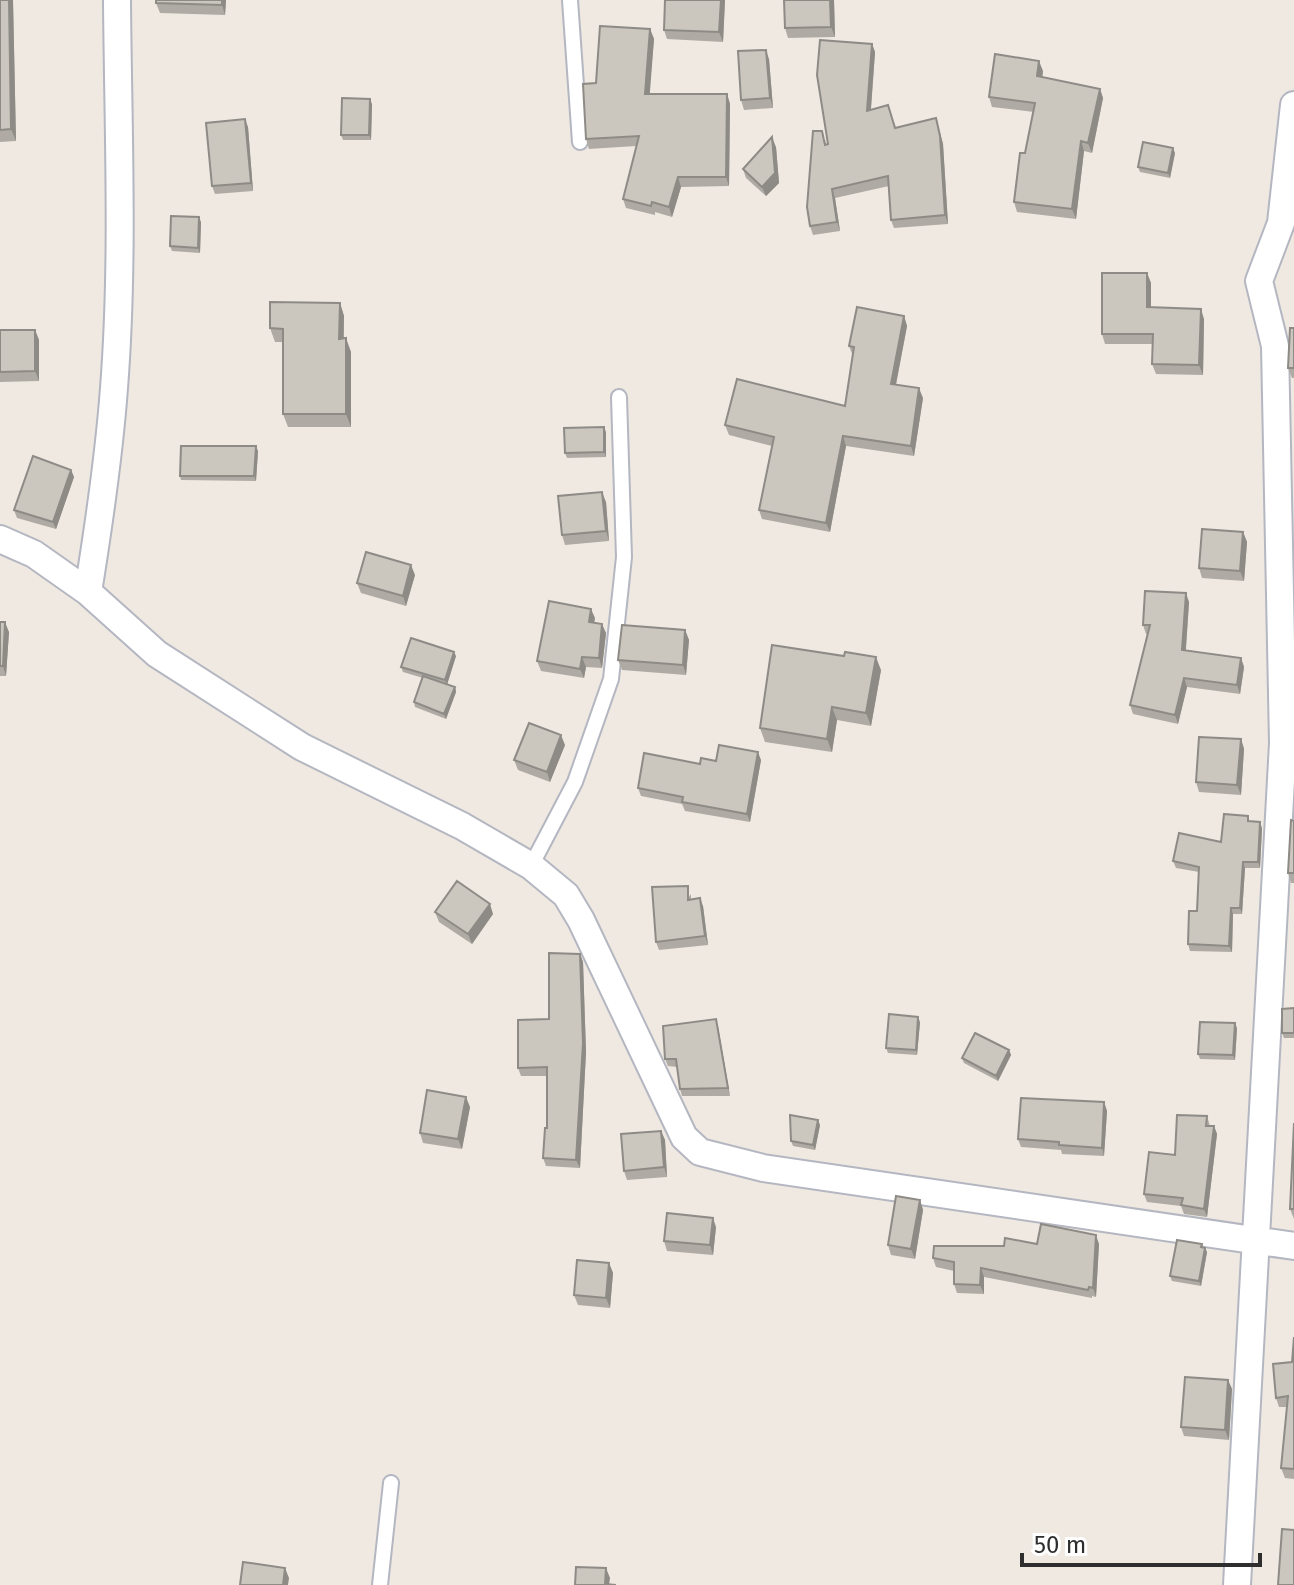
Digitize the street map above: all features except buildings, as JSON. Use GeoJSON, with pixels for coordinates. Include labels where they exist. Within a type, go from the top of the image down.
{"type":"FeatureCollection","features":[{"type":"Feature","properties":{"kind":"street"},"geometry":{"type":"LineString","coordinates":[[88,592],[104,489],[114,386],[120,240],[117,0]]}},
{"type":"Feature","properties":{"kind":"street"},"geometry":{"type":"LineString","coordinates":[[1237,1585],[1283,743],[1275,346],[1259,281],[1281,223],[1294,105]]}},
{"type":"Feature","properties":{"kind":"street"},"geometry":{"type":"LineString","coordinates":[[0,539],[34,554],[88,592],[157,654],[302,747],[462,826],[531,866],[566,895],[581,920],[684,1137],[700,1152],[763,1168],[1294,1246]]}},
{"type":"Feature","properties":{"kind":"lane"},"geometry":{"type":"LineString","coordinates":[[570,0],[580,142]]}},
{"type":"Feature","properties":{"kind":"lane"},"geometry":{"type":"LineString","coordinates":[[531,866],[575,782],[611,679],[624,557],[619,397]]}},
{"type":"Feature","properties":{"kind":"lane"},"geometry":{"type":"LineString","coordinates":[[380,1585],[391,1483]]}}]}
